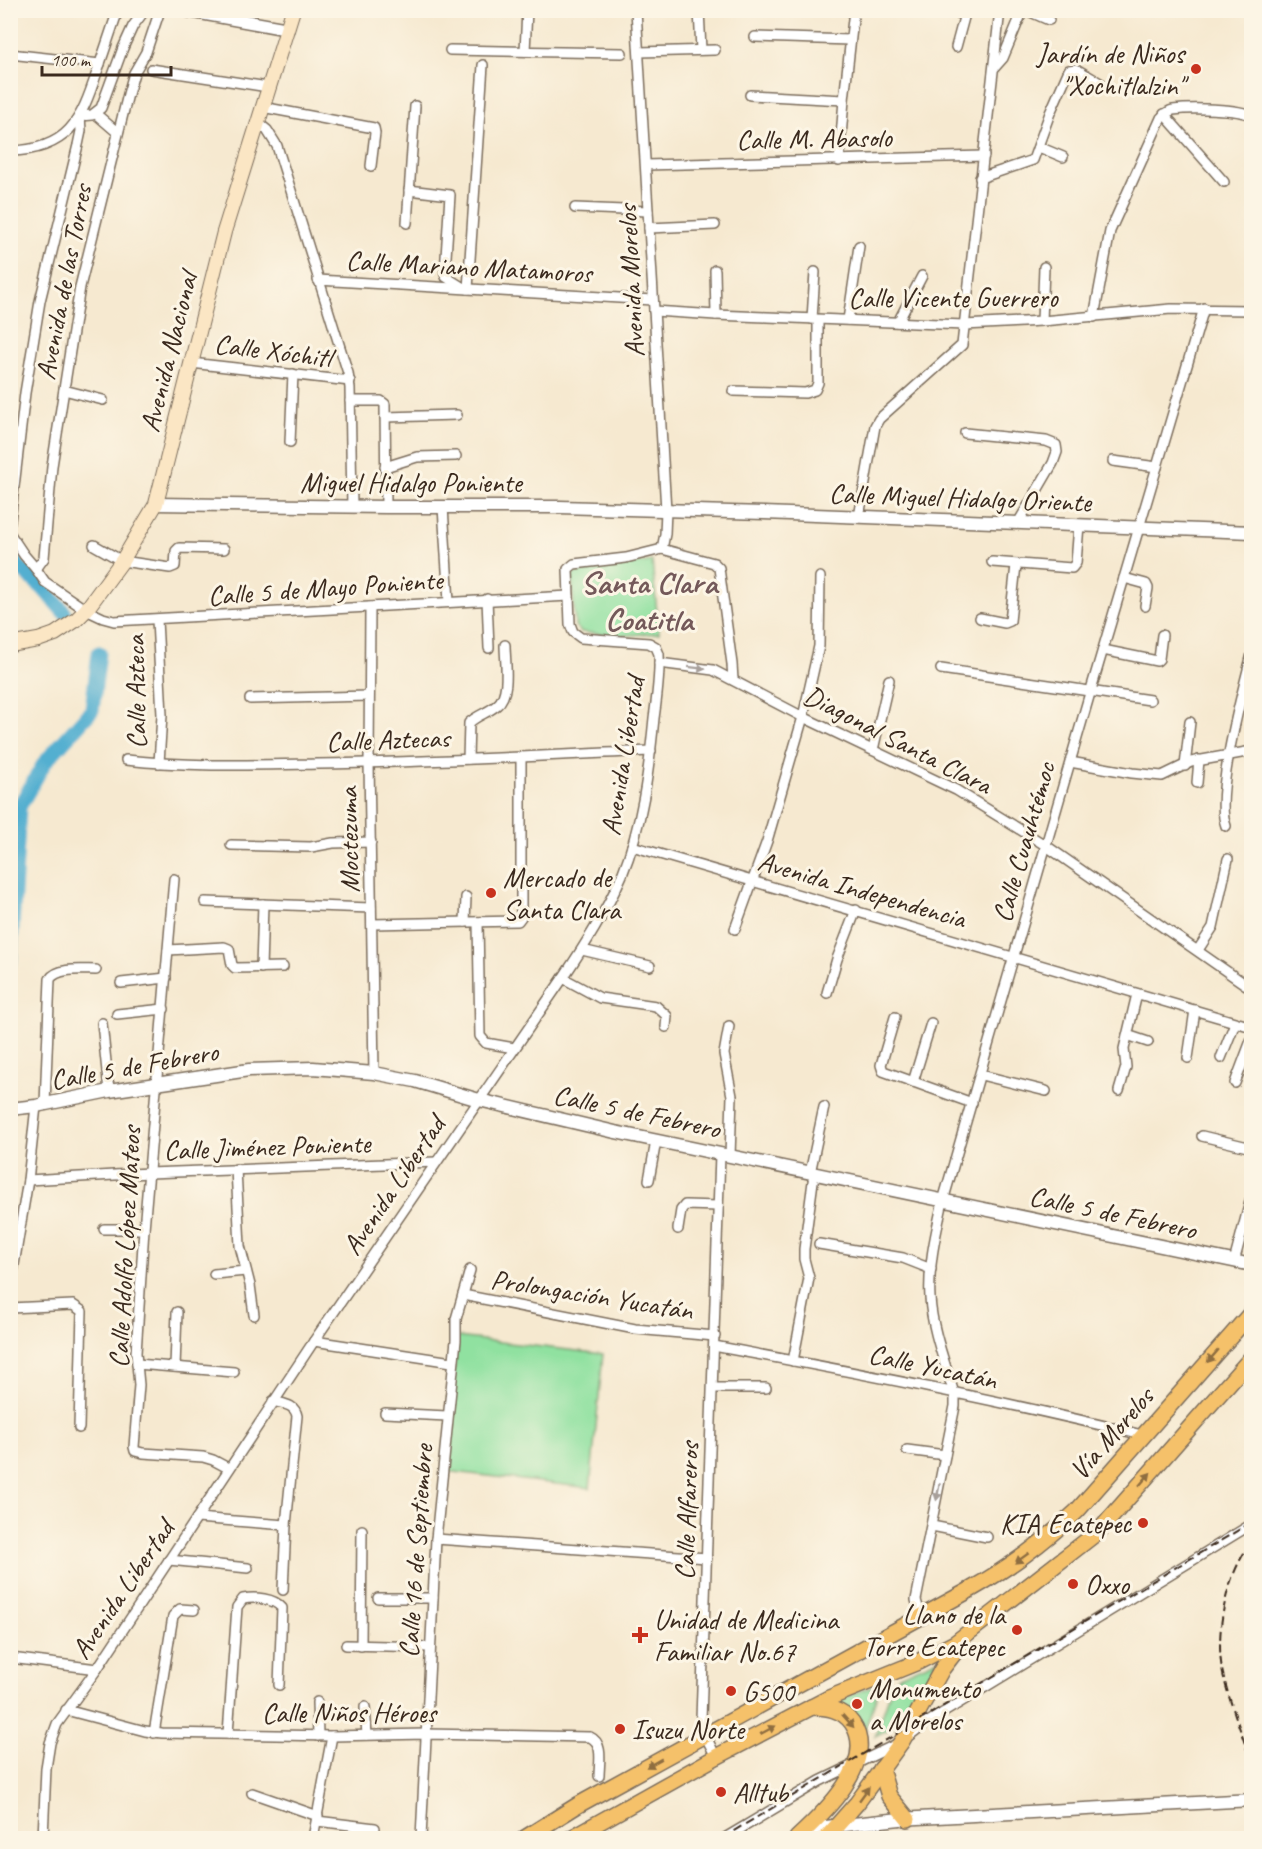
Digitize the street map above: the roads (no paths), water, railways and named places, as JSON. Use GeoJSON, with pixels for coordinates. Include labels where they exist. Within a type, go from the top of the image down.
{"type":"FeatureCollection","features":[{"type":"Feature","properties":{"kind":"main road","name":"Avenida Nacional"},"geometry":{"type":"LineString","coordinates":[[10,645],[55,634],[67,627],[86,610],[122,561],[156,504],[224,232],[293,10]]}},
{"type":"Feature","properties":{"kind":"main road","name":"Vía Morelos"},"geometry":{"type":"LineString","coordinates":[[525,1839],[578,1805],[1002,1572],[1043,1542],[1077,1511],[1251,1312]]}},
{"type":"Feature","properties":{"kind":"main road","name":"Vía Morelos"},"geometry":{"type":"LineString","coordinates":[[571,1839],[716,1757],[811,1707],[845,1690],[939,1653],[976,1628],[1100,1531],[1251,1357]]}},
{"type":"Feature","properties":{"kind":"main road"},"geometry":{"type":"LineString","coordinates":[[826,1839],[840,1825],[902,1741],[942,1669],[976,1628]]}},
{"type":"Feature","properties":{"kind":"main road"},"geometry":{"type":"LineString","coordinates":[[802,1834],[835,1798],[856,1764],[861,1744],[858,1734],[847,1718],[838,1711],[811,1707]]}},
{"type":"Feature","properties":{"kind":"main road"},"geometry":{"type":"LineString","coordinates":[[881,1769],[889,1796],[908,1819]]}},
{"type":"Feature","properties":{"kind":"street","name":"Avenida de las Torres"},"geometry":{"type":"LineString","coordinates":[[10,521],[25,393],[40,301],[78,145],[81,131],[80,116],[118,10]]}},
{"type":"Feature","properties":{"kind":"street"},"geometry":{"type":"LineString","coordinates":[[96,114],[104,102],[128,36],[145,10]]}},
{"type":"Feature","properties":{"kind":"street","name":"Avenida de las Torres"},"geometry":{"type":"LineString","coordinates":[[36,568],[44,558],[52,466],[84,268],[134,72],[146,52],[160,10]]}},
{"type":"Feature","properties":{"kind":"street"},"geometry":{"type":"LineString","coordinates":[[184,10],[288,29]]}},
{"type":"Feature","properties":{"kind":"street"},"geometry":{"type":"LineString","coordinates":[[525,51],[527,10]]}},
{"type":"Feature","properties":{"kind":"street","name":"Avenida Morelos"},"geometry":{"type":"LineString","coordinates":[[636,10],[666,510],[662,549]]}},
{"type":"Feature","properties":{"kind":"street"},"geometry":{"type":"LineString","coordinates":[[699,10],[701,50]]}},
{"type":"Feature","properties":{"kind":"street"},"geometry":{"type":"LineString","coordinates":[[839,160],[843,100],[854,10]]}},
{"type":"Feature","properties":{"kind":"street"},"geometry":{"type":"LineString","coordinates":[[943,10],[965,13],[956,47]]}},
{"type":"Feature","properties":{"kind":"street"},"geometry":{"type":"LineString","coordinates":[[859,517],[875,426],[879,419],[958,350],[964,339],[1000,10]]}},
{"type":"Feature","properties":{"kind":"street"},"geometry":{"type":"LineString","coordinates":[[995,68],[1003,58],[1024,10],[1048,21]]}},
{"type":"Feature","properties":{"kind":"street"},"geometry":{"type":"LineString","coordinates":[[755,37],[850,40]]}},
{"type":"Feature","properties":{"kind":"street"},"geometry":{"type":"LineString","coordinates":[[450,50],[622,53]]}},
{"type":"Feature","properties":{"kind":"street"},"geometry":{"type":"LineString","coordinates":[[639,52],[715,50]]}},
{"type":"Feature","properties":{"kind":"street"},"geometry":{"type":"LineString","coordinates":[[10,54],[100,64]]}},
{"type":"Feature","properties":{"kind":"street"},"geometry":{"type":"LineString","coordinates":[[409,190],[450,195],[445,273],[446,277],[466,289],[483,65]]}},
{"type":"Feature","properties":{"kind":"street"},"geometry":{"type":"LineString","coordinates":[[151,69],[268,87]]}},
{"type":"Feature","properties":{"kind":"street"},"geometry":{"type":"LineString","coordinates":[[980,178],[1033,160],[1050,113],[1070,70],[1076,69],[1105,86]]}},
{"type":"Feature","properties":{"kind":"street"},"geometry":{"type":"LineString","coordinates":[[750,95],[843,100]]}},
{"type":"Feature","properties":{"kind":"street"},"geometry":{"type":"LineString","coordinates":[[407,223],[415,106]]}},
{"type":"Feature","properties":{"kind":"street"},"geometry":{"type":"LineString","coordinates":[[262,107],[374,128],[371,166]]}},
{"type":"Feature","properties":{"kind":"street"},"geometry":{"type":"LineString","coordinates":[[1094,317],[1110,231],[1157,122],[1164,114],[1173,110],[1230,110],[1251,116]]}},
{"type":"Feature","properties":{"kind":"street"},"geometry":{"type":"LineString","coordinates":[[10,152],[28,151],[46,146],[62,136],[80,116],[96,114],[118,133]]}},
{"type":"Feature","properties":{"kind":"street"},"geometry":{"type":"LineString","coordinates":[[1164,114],[1224,182]]}},
{"type":"Feature","properties":{"kind":"street"},"geometry":{"type":"LineString","coordinates":[[257,122],[267,130],[277,146],[350,381],[352,507]]}},
{"type":"Feature","properties":{"kind":"street"},"geometry":{"type":"LineString","coordinates":[[1039,147],[1063,157]]}},
{"type":"Feature","properties":{"kind":"street","name":"Calle M. Abasolo"},"geometry":{"type":"LineString","coordinates":[[646,165],[984,156]]}},
{"type":"Feature","properties":{"kind":"street"},"geometry":{"type":"LineString","coordinates":[[575,208],[648,211]]}},
{"type":"Feature","properties":{"kind":"street"},"geometry":{"type":"LineString","coordinates":[[649,228],[715,225]]}},
{"type":"Feature","properties":{"kind":"street"},"geometry":{"type":"LineString","coordinates":[[848,320],[859,246]]}},
{"type":"Feature","properties":{"kind":"street"},"geometry":{"type":"LineString","coordinates":[[1041,321],[1044,267]]}},
{"type":"Feature","properties":{"kind":"street"},"geometry":{"type":"LineString","coordinates":[[716,270],[716,315]]}},
{"type":"Feature","properties":{"kind":"street"},"geometry":{"type":"LineString","coordinates":[[733,391],[806,393],[815,390],[818,383],[815,272]]}},
{"type":"Feature","properties":{"kind":"street"},"geometry":{"type":"LineString","coordinates":[[898,322],[922,276]]}},
{"type":"Feature","properties":{"kind":"street","name":"Calle Mariano Matamoros"},"geometry":{"type":"LineString","coordinates":[[318,280],[653,300]]}},
{"type":"Feature","properties":{"kind":"street","name":"Calle Cuauhtémoc"},"geometry":{"type":"LineString","coordinates":[[921,1618],[916,1600],[955,1406],[932,1313],[931,1269],[943,1201],[1102,650],[1204,308]]}},
{"type":"Feature","properties":{"kind":"street","name":"Calle Vicente Guerrero"},"geometry":{"type":"LineString","coordinates":[[654,311],[964,325],[1094,317],[1172,309],[1251,310]]}},
{"type":"Feature","properties":{"kind":"street","name":"Calle Xóchitl"},"geometry":{"type":"LineString","coordinates":[[191,363],[350,381]]}},
{"type":"Feature","properties":{"kind":"street"},"geometry":{"type":"LineString","coordinates":[[291,442],[293,374]]}},
{"type":"Feature","properties":{"kind":"street"},"geometry":{"type":"LineString","coordinates":[[64,390],[103,400]]}},
{"type":"Feature","properties":{"kind":"street"},"geometry":{"type":"LineString","coordinates":[[350,401],[383,402],[385,405],[386,507]]}},
{"type":"Feature","properties":{"kind":"street"},"geometry":{"type":"LineString","coordinates":[[385,417],[457,415]]}},
{"type":"Feature","properties":{"kind":"street"},"geometry":{"type":"LineString","coordinates":[[965,433],[1046,441],[1056,445],[1058,450],[1053,463],[1018,524]]}},
{"type":"Feature","properties":{"kind":"street"},"geometry":{"type":"LineString","coordinates":[[385,467],[417,457],[456,456]]}},
{"type":"Feature","properties":{"kind":"street"},"geometry":{"type":"LineString","coordinates":[[1113,461],[1157,467]]}},
{"type":"Feature","properties":{"kind":"street","name":"Miguel Hidalgo Poniente"},"geometry":{"type":"LineString","coordinates":[[156,504],[666,510]]}},
{"type":"Feature","properties":{"kind":"street"},"geometry":{"type":"LineString","coordinates":[[443,507],[449,602]]}},
{"type":"Feature","properties":{"kind":"street","name":"Calle Miguel Hidalgo Oriente"},"geometry":{"type":"LineString","coordinates":[[666,510],[1251,531]]}},
{"type":"Feature","properties":{"kind":"street"},"geometry":{"type":"LineString","coordinates":[[992,562],[1074,567],[1079,525]]}},
{"type":"Feature","properties":{"kind":"street"},"geometry":{"type":"LineString","coordinates":[[10,534],[45,582],[86,610]]}},
{"type":"Feature","properties":{"kind":"street"},"geometry":{"type":"LineString","coordinates":[[94,545],[122,561],[170,568],[175,566],[176,551],[179,548],[224,549]]}},
{"type":"Feature","properties":{"kind":"street"},"geometry":{"type":"LineString","coordinates":[[569,596],[568,569],[571,565],[626,558],[662,549],[714,564],[719,568],[733,680]]}},
{"type":"Feature","properties":{"kind":"street"},"geometry":{"type":"LineString","coordinates":[[980,618],[1005,623],[1010,621],[1016,565]]}},
{"type":"Feature","properties":{"kind":"street"},"geometry":{"type":"LineString","coordinates":[[735,929],[754,881],[803,717],[819,646],[820,578]]}},
{"type":"Feature","properties":{"kind":"street"},"geometry":{"type":"LineString","coordinates":[[1124,578],[1146,584],[1148,588],[1145,606]]}},
{"type":"Feature","properties":{"kind":"street","name":"Calle 5 de Mayo Poniente"},"geometry":{"type":"LineString","coordinates":[[86,610],[114,621],[157,620],[569,596]]}},
{"type":"Feature","properties":{"kind":"street","name":"Avenida Libertad"},"geometry":{"type":"LineString","coordinates":[[43,1839],[45,1779],[50,1743],[54,1730],[66,1710],[97,1669],[273,1401],[582,950],[612,897],[632,846],[651,751],[659,654],[656,647],[649,643],[581,638],[576,635],[570,624],[569,596]]}},
{"type":"Feature","properties":{"kind":"street"},"geometry":{"type":"LineString","coordinates":[[487,599],[489,648]]}},
{"type":"Feature","properties":{"kind":"street","name":"Moctezuma"},"geometry":{"type":"LineString","coordinates":[[370,607],[369,763],[374,1073]]}},
{"type":"Feature","properties":{"kind":"street","name":"Calle Azteca"},"geometry":{"type":"LineString","coordinates":[[157,620],[162,715],[159,763]]}},
{"type":"Feature","properties":{"kind":"street"},"geometry":{"type":"LineString","coordinates":[[1102,650],[1156,660],[1159,658],[1162,636]]}},
{"type":"Feature","properties":{"kind":"street"},"geometry":{"type":"LineString","coordinates":[[468,759],[469,723],[492,709],[502,699],[505,684],[505,645]]}},
{"type":"Feature","properties":{"kind":"street"},"geometry":{"type":"LineString","coordinates":[[1226,826],[1223,818],[1229,755],[1249,673],[1251,654]]}},
{"type":"Feature","properties":{"kind":"street","name":"Diagonal Santa Clara"},"geometry":{"type":"LineString","coordinates":[[659,663],[713,670],[803,717],[956,790],[1046,845],[1248,986]]}},
{"type":"Feature","properties":{"kind":"street"},"geometry":{"type":"LineString","coordinates":[[941,669],[1090,693],[1150,700]]}},
{"type":"Feature","properties":{"kind":"street"},"geometry":{"type":"LineString","coordinates":[[873,750],[889,680]]}},
{"type":"Feature","properties":{"kind":"street"},"geometry":{"type":"LineString","coordinates":[[250,699],[369,696]]}},
{"type":"Feature","properties":{"kind":"street"},"geometry":{"type":"LineString","coordinates":[[1185,766],[1190,722]]}},
{"type":"Feature","properties":{"kind":"street","name":"Calle Aztecas"},"geometry":{"type":"LineString","coordinates":[[126,760],[260,765],[369,763],[651,751]]}},
{"type":"Feature","properties":{"kind":"street"},"geometry":{"type":"LineString","coordinates":[[1070,762],[1156,776],[1174,772],[1199,760],[1251,751]]}},
{"type":"Feature","properties":{"kind":"street"},"geometry":{"type":"LineString","coordinates":[[372,924],[518,921],[521,917],[521,757]]}},
{"type":"Feature","properties":{"kind":"street"},"geometry":{"type":"LineString","coordinates":[[1197,783],[1199,760]]}},
{"type":"Feature","properties":{"kind":"street"},"geometry":{"type":"LineString","coordinates":[[231,845],[311,847],[333,843],[371,842]]}},
{"type":"Feature","properties":{"kind":"street","name":"Avenida Independencia"},"geometry":{"type":"LineString","coordinates":[[632,846],[1251,1027]]}},
{"type":"Feature","properties":{"kind":"street"},"geometry":{"type":"LineString","coordinates":[[1198,950],[1212,928],[1228,859]]}},
{"type":"Feature","properties":{"kind":"street","name":"Calle Adolfo López Mateos"},"geometry":{"type":"LineString","coordinates":[[174,879],[144,1229],[136,1364],[139,1384],[134,1442],[135,1451],[203,1458],[213,1460],[228,1468]]}},
{"type":"Feature","properties":{"kind":"street"},"geometry":{"type":"LineString","coordinates":[[465,922],[466,897]]}},
{"type":"Feature","properties":{"kind":"street"},"geometry":{"type":"LineString","coordinates":[[205,902],[371,908]]}},
{"type":"Feature","properties":{"kind":"street"},"geometry":{"type":"LineString","coordinates":[[261,968],[263,904]]}},
{"type":"Feature","properties":{"kind":"street"},"geometry":{"type":"LineString","coordinates":[[827,993],[856,910]]}},
{"type":"Feature","properties":{"kind":"street"},"geometry":{"type":"LineString","coordinates":[[478,922],[480,1036],[486,1043],[514,1048]]}},
{"type":"Feature","properties":{"kind":"street"},"geometry":{"type":"LineString","coordinates":[[168,950],[227,948],[233,967],[283,967]]}},
{"type":"Feature","properties":{"kind":"street"},"geometry":{"type":"LineString","coordinates":[[582,950],[650,966]]}},
{"type":"Feature","properties":{"kind":"street"},"geometry":{"type":"LineString","coordinates":[[10,1289],[40,1105],[50,979],[58,972],[96,970]]}},
{"type":"Feature","properties":{"kind":"street"},"geometry":{"type":"LineString","coordinates":[[1248,986],[1251,974]]}},
{"type":"Feature","properties":{"kind":"street"},"geometry":{"type":"LineString","coordinates":[[121,983],[166,978]]}},
{"type":"Feature","properties":{"kind":"street"},"geometry":{"type":"LineString","coordinates":[[563,978],[600,998],[657,1007],[667,1016],[666,1027]]}},
{"type":"Feature","properties":{"kind":"street"},"geometry":{"type":"LineString","coordinates":[[1119,1091],[1126,1067],[1124,1054],[1137,994]]}},
{"type":"Feature","properties":{"kind":"street"},"geometry":{"type":"LineString","coordinates":[[117,1014],[164,1009]]}},
{"type":"Feature","properties":{"kind":"street"},"geometry":{"type":"LineString","coordinates":[[1188,1058],[1195,1010]]}},
{"type":"Feature","properties":{"kind":"street"},"geometry":{"type":"LineString","coordinates":[[895,1017],[881,1067],[886,1072],[972,1103]]}},
{"type":"Feature","properties":{"kind":"street"},"geometry":{"type":"LineString","coordinates":[[102,1023],[109,1091]]}},
{"type":"Feature","properties":{"kind":"street"},"geometry":{"type":"LineString","coordinates":[[913,1082],[931,1023]]}},
{"type":"Feature","properties":{"kind":"street"},"geometry":{"type":"LineString","coordinates":[[1221,1058],[1235,1023]]}},
{"type":"Feature","properties":{"kind":"street","name":"Calle Alfareros"},"geometry":{"type":"LineString","coordinates":[[716,1757],[705,1735],[701,1719],[718,1206],[732,1096],[724,1054],[729,1026]]}},
{"type":"Feature","properties":{"kind":"street"},"geometry":{"type":"LineString","coordinates":[[1127,1035],[1148,1042]]}},
{"type":"Feature","properties":{"kind":"street"},"geometry":{"type":"LineString","coordinates":[[1235,1083],[1251,1038]]}},
{"type":"Feature","properties":{"kind":"street","name":"Calle 5 de Febrero"},"geometry":{"type":"LineString","coordinates":[[10,1109],[214,1074],[288,1067],[374,1073],[415,1081],[479,1100],[656,1141],[1251,1265]]}},
{"type":"Feature","properties":{"kind":"street"},"geometry":{"type":"LineString","coordinates":[[981,1075],[1046,1091]]}},
{"type":"Feature","properties":{"kind":"street"},"geometry":{"type":"LineString","coordinates":[[793,1361],[809,1278],[804,1249],[812,1174],[824,1107]]}},
{"type":"Feature","properties":{"kind":"street"},"geometry":{"type":"LineString","coordinates":[[1202,1136],[1251,1148]]}},
{"type":"Feature","properties":{"kind":"street"},"geometry":{"type":"LineString","coordinates":[[649,1180],[656,1141]]}},
{"type":"Feature","properties":{"kind":"street","name":"Calle Jiménez Poniente"},"geometry":{"type":"LineString","coordinates":[[28,1180],[236,1169],[436,1162]]}},
{"type":"Feature","properties":{"kind":"street"},"geometry":{"type":"LineString","coordinates":[[236,1169],[240,1246],[254,1315]]}},
{"type":"Feature","properties":{"kind":"street"},"geometry":{"type":"LineString","coordinates":[[1234,1262],[1251,1194]]}},
{"type":"Feature","properties":{"kind":"street"},"geometry":{"type":"LineString","coordinates":[[678,1229],[681,1210],[685,1205],[718,1206]]}},
{"type":"Feature","properties":{"kind":"street"},"geometry":{"type":"LineString","coordinates":[[104,1229],[144,1229]]}},
{"type":"Feature","properties":{"kind":"street"},"geometry":{"type":"LineString","coordinates":[[819,1244],[900,1257],[931,1269]]}},
{"type":"Feature","properties":{"kind":"street","name":"Calle 16 de Septiembre"},"geometry":{"type":"LineString","coordinates":[[421,1839],[436,1539],[456,1340],[456,1320],[470,1270]]}},
{"type":"Feature","properties":{"kind":"street"},"geometry":{"type":"LineString","coordinates":[[214,1275],[246,1271]]}},
{"type":"Feature","properties":{"kind":"street","name":"Prolongación Yucatán"},"geometry":{"type":"LineString","coordinates":[[463,1295],[635,1329],[715,1335]]}},
{"type":"Feature","properties":{"kind":"street"},"geometry":{"type":"LineString","coordinates":[[10,1308],[73,1305],[80,1308],[83,1315],[79,1428]]}},
{"type":"Feature","properties":{"kind":"street"},"geometry":{"type":"LineString","coordinates":[[175,1367],[177,1311]]}},
{"type":"Feature","properties":{"kind":"street"},"geometry":{"type":"LineString","coordinates":[[314,1341],[452,1362]]}},
{"type":"Feature","properties":{"kind":"street","name":"Calle Yucatán"},"geometry":{"type":"LineString","coordinates":[[714,1346],[953,1393],[1142,1435]]}},
{"type":"Feature","properties":{"kind":"street"},"geometry":{"type":"LineString","coordinates":[[136,1364],[234,1372]]}},
{"type":"Feature","properties":{"kind":"street"},"geometry":{"type":"LineString","coordinates":[[713,1388],[766,1388]]}},
{"type":"Feature","properties":{"kind":"street"},"geometry":{"type":"LineString","coordinates":[[273,1401],[291,1406],[296,1410],[297,1416],[286,1525],[283,1590]]}},
{"type":"Feature","properties":{"kind":"street"},"geometry":{"type":"LineString","coordinates":[[386,1413],[447,1416]]}},
{"type":"Feature","properties":{"kind":"street"},"geometry":{"type":"LineString","coordinates":[[907,1450],[945,1455]]}},
{"type":"Feature","properties":{"kind":"street"},"geometry":{"type":"LineString","coordinates":[[197,1518],[286,1525]]}},
{"type":"Feature","properties":{"kind":"street"},"geometry":{"type":"LineString","coordinates":[[725,1839],[820,1781],[902,1741],[922,1725],[1251,1524]]}},
{"type":"Feature","properties":{"kind":"street"},"geometry":{"type":"LineString","coordinates":[[932,1526],[987,1537]]}},
{"type":"Feature","properties":{"kind":"street"},"geometry":{"type":"LineString","coordinates":[[361,1646],[362,1530]]}},
{"type":"Feature","properties":{"kind":"street"},"geometry":{"type":"LineString","coordinates":[[436,1539],[707,1558]]}},
{"type":"Feature","properties":{"kind":"street"},"geometry":{"type":"LineString","coordinates":[[169,1560],[248,1568]]}},
{"type":"Feature","properties":{"kind":"street"},"geometry":{"type":"LineString","coordinates":[[378,1598],[433,1598]]}},
{"type":"Feature","properties":{"kind":"street"},"geometry":{"type":"LineString","coordinates":[[228,1734],[237,1607],[243,1599],[271,1600],[282,1608],[279,1685]]}},
{"type":"Feature","properties":{"kind":"street"},"geometry":{"type":"LineString","coordinates":[[154,1733],[173,1616],[180,1610],[194,1610]]}},
{"type":"Feature","properties":{"kind":"street"},"geometry":{"type":"LineString","coordinates":[[346,1645],[429,1647]]}},
{"type":"Feature","properties":{"kind":"street"},"geometry":{"type":"LineString","coordinates":[[11,1658],[97,1669]]}},
{"type":"Feature","properties":{"kind":"street"},"geometry":{"type":"LineString","coordinates":[[317,1702],[318,1736]]}},
{"type":"Feature","properties":{"kind":"street"},"geometry":{"type":"LineString","coordinates":[[365,1707],[367,1735]]}},
{"type":"Feature","properties":{"kind":"street","name":"Calle Niños Héroes"},"geometry":{"type":"LineString","coordinates":[[66,1710],[154,1733],[590,1737],[596,1740],[599,1747],[599,1776]]}},
{"type":"Feature","properties":{"kind":"street"},"geometry":{"type":"LineString","coordinates":[[313,1839],[332,1736]]}},
{"type":"Feature","properties":{"kind":"street"},"geometry":{"type":"LineString","coordinates":[[252,1793],[317,1819],[375,1828]]}},
{"type":"Feature","properties":{"kind":"street"},"geometry":{"type":"LineString","coordinates":[[802,1834],[840,1825],[908,1819],[1251,1800]]}},
{"type":"Feature","properties":{"kind":"waterway"},"geometry":{"type":"LineString","coordinates":[[10,554],[19,567],[43,588],[64,612]]}},
{"type":"Feature","properties":{"kind":"waterway"},"geometry":{"type":"LineString","coordinates":[[10,961],[19,807],[45,762],[92,710],[99,653]]}},
{"type":"Feature","properties":{"kind":"railway"},"geometry":{"type":"LineString","coordinates":[[722,1838],[1252,1522]]}},
{"type":"Feature","properties":{"kind":"railway"},"geometry":{"type":"LineString","coordinates":[[1252,1542],[1235,1570],[1229,1587],[1224,1605],[1220,1641],[1226,1686],[1252,1766]]}},
{"type":"Feature","properties":{"kind":"place","name":"Jardín de Niños \"Xochitlalzin\""},"geometry":{"type":"Point","coordinates":[1196,69]}},
{"type":"Feature","properties":{"kind":"place","name":"Mercado de Santa Clara"},"geometry":{"type":"Point","coordinates":[491,893]}},
{"type":"Feature","properties":{"kind":"place","name":"KIA Ecatepec"},"geometry":{"type":"Point","coordinates":[1143,1523]}},
{"type":"Feature","properties":{"kind":"place","name":"Oxxo"},"geometry":{"type":"Point","coordinates":[1073,1584]}},
{"type":"Feature","properties":{"kind":"place","name":"Llano de la Torre Ecatepec"},"geometry":{"type":"Point","coordinates":[1017,1630]}},
{"type":"Feature","properties":{"kind":"place","name":"Unidad de Medicina Familiar No.67"},"geometry":{"type":"Point","coordinates":[640,1635]}},
{"type":"Feature","properties":{"kind":"place","name":"G500"},"geometry":{"type":"Point","coordinates":[731,1691]}},
{"type":"Feature","properties":{"kind":"place","name":"Monumento a Morelos"},"geometry":{"type":"Point","coordinates":[857,1704]}},
{"type":"Feature","properties":{"kind":"place","name":"Isuzu Norte"},"geometry":{"type":"Point","coordinates":[620,1729]}},
{"type":"Feature","properties":{"kind":"place","name":"Alltub"},"geometry":{"type":"Point","coordinates":[721,1792]}},
{"type":"Feature","properties":{"kind":"district","name":"Santa Clara Coatitla"},"geometry":{"type":"Point","coordinates":[649,600]}}]}
